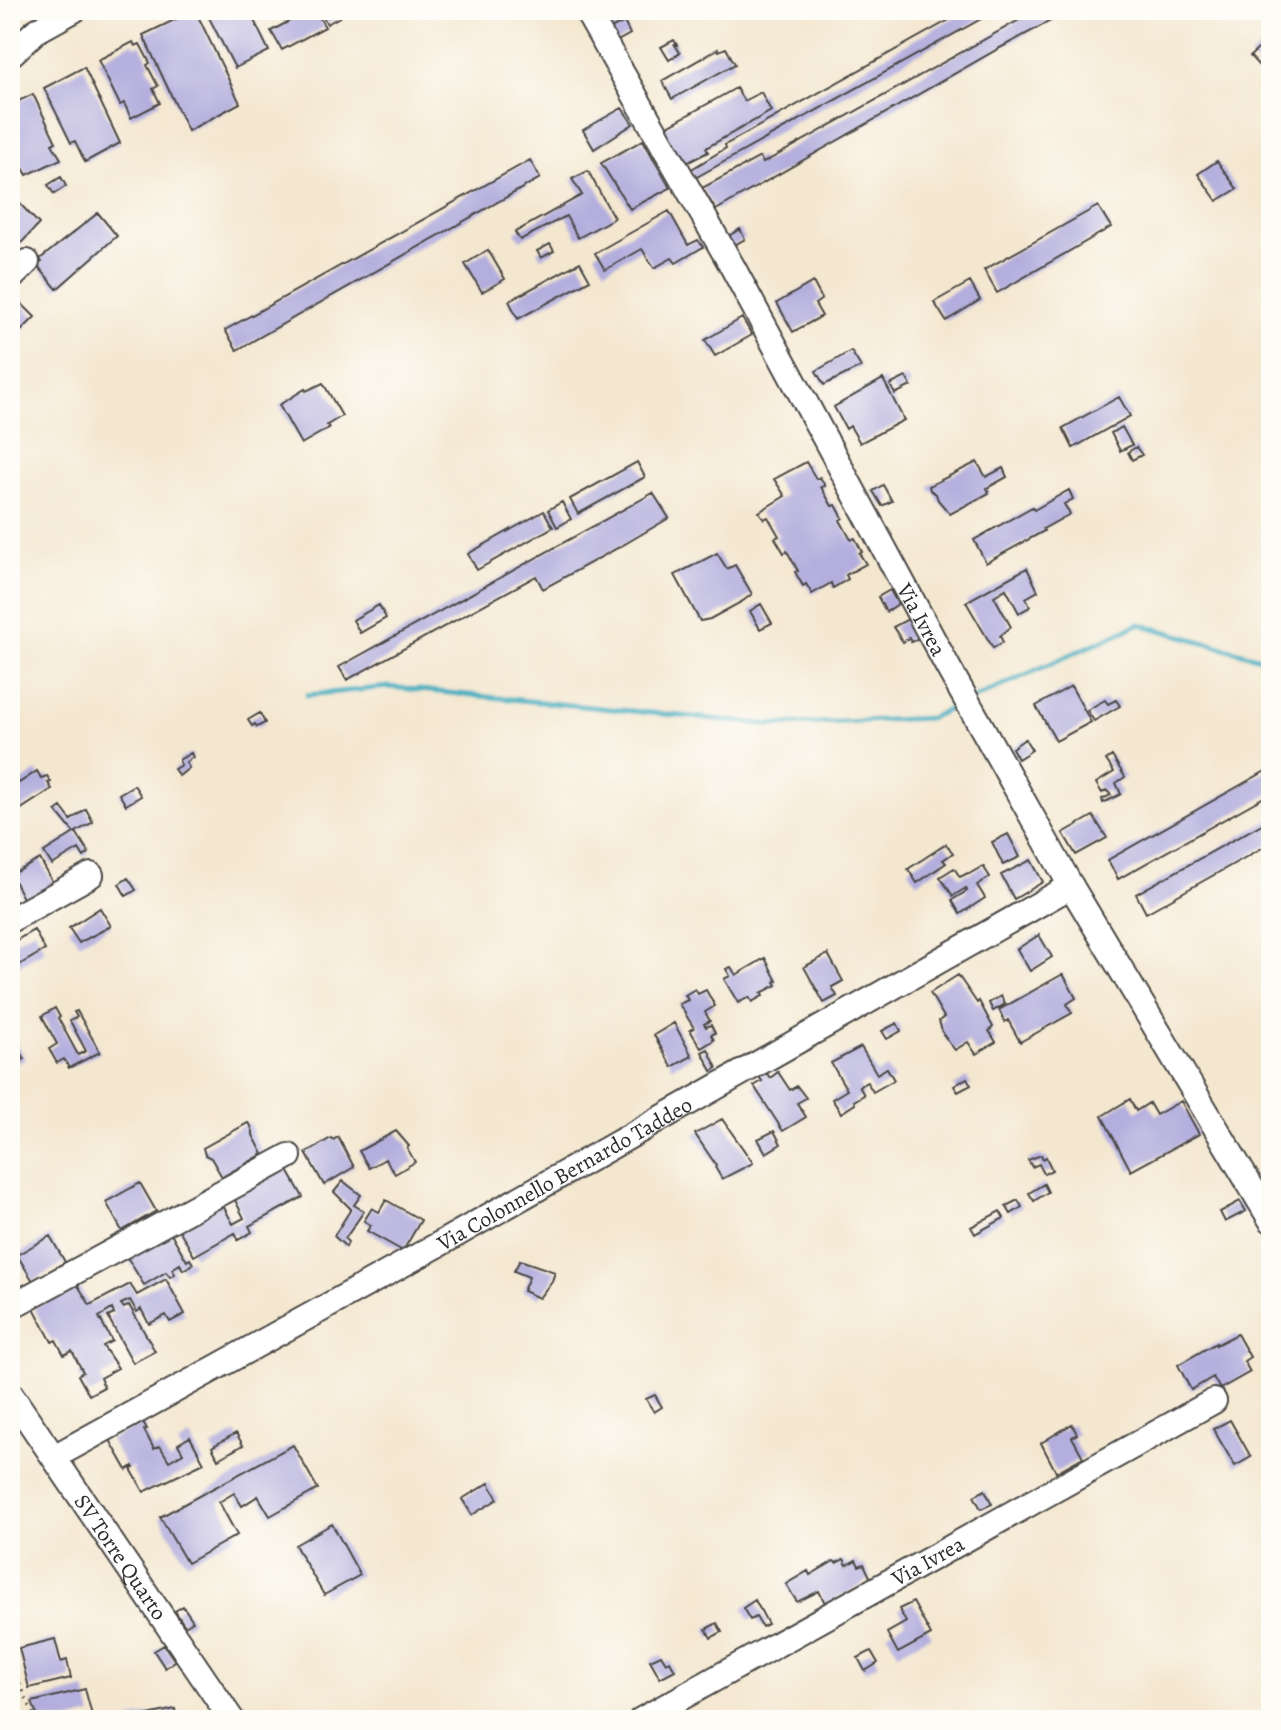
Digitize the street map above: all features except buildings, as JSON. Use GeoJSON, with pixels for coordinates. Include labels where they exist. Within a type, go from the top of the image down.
{"type":"FeatureCollection","features":[{"type":"Feature","properties":{"kind":"street"},"geometry":{"type":"LineString","coordinates":[[10,55],[36,31],[74,10]]}},
{"type":"Feature","properties":{"kind":"street","name":"Via Ivrea"},"geometry":{"type":"LineString","coordinates":[[586,10],[739,280],[949,669],[1071,886],[1271,1220]]}},
{"type":"Feature","properties":{"kind":"street"},"geometry":{"type":"LineString","coordinates":[[10,920],[91,875]]}},
{"type":"Feature","properties":{"kind":"street","name":"Via Colonnello Bernardo Taddeo"},"geometry":{"type":"LineString","coordinates":[[54,1457],[436,1246],[1071,886]]}},
{"type":"Feature","properties":{"kind":"street"},"geometry":{"type":"LineString","coordinates":[[10,1307],[289,1156]]}},
{"type":"Feature","properties":{"kind":"street","name":"SV Torre Quarto"},"geometry":{"type":"LineString","coordinates":[[10,1393],[232,1720]]}},
{"type":"Feature","properties":{"kind":"street","name":"Via Ivrea"},"geometry":{"type":"LineString","coordinates":[[641,1720],[1214,1401]]}},
{"type":"Feature","properties":{"kind":"path"},"geometry":{"type":"LineString","coordinates":[[10,1661],[36,1720]]}},
{"type":"Feature","properties":{"kind":"waterway"},"geometry":{"type":"LineString","coordinates":[[974,698],[1139,624],[1271,661]]}},
{"type":"Feature","properties":{"kind":"waterway"},"geometry":{"type":"LineString","coordinates":[[307,695],[389,687],[772,725],[930,718],[961,704]]}}]}
